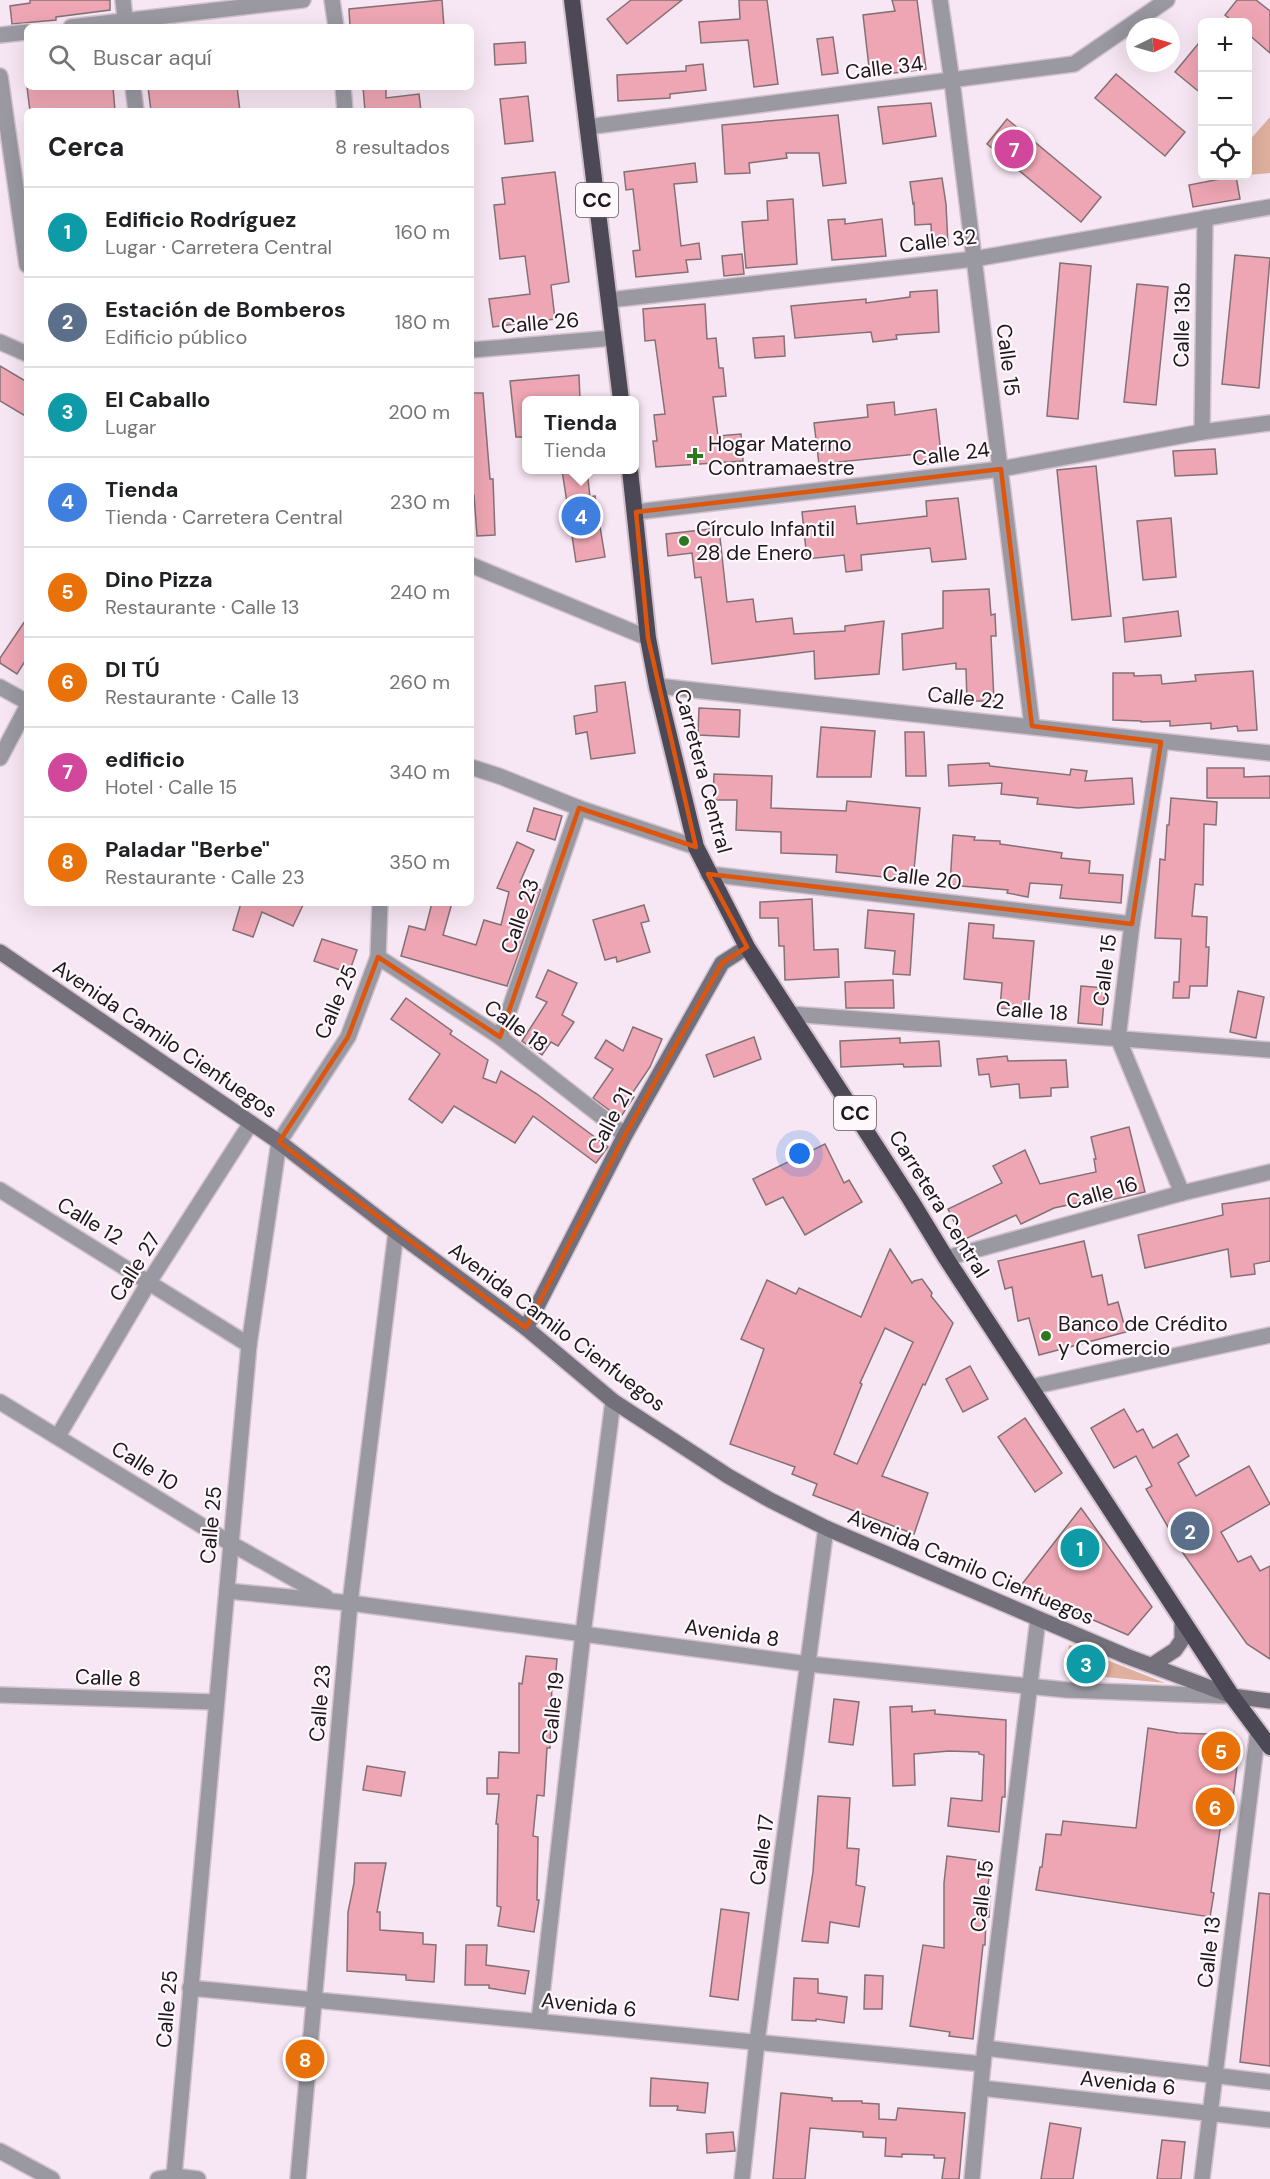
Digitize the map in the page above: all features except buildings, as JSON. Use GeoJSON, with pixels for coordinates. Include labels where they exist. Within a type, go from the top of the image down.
{"type":"FeatureCollection","features":[{"type":"Feature","properties":{"kind":"highway","name":"CC"},"geometry":{"type":"LineString","coordinates":[[572,0],[620,396]]}},
{"type":"Feature","properties":{"kind":"highway","name":"Carretera Central"},"geometry":{"type":"LineString","coordinates":[[631,474],[648,638],[657,686],[696,847],[708,874],[747,947],[946,1258],[1232,1696],[1270,1747]]}},
{"type":"Feature","properties":{"kind":"main road","name":"Calle 21"},"geometry":{"type":"LineString","coordinates":[[526,1328],[625,1135],[722,963],[747,947]]}},
{"type":"Feature","properties":{"kind":"main road","name":"Avenida Camilo Cienfuegos"},"geometry":{"type":"LineString","coordinates":[[0,952],[279,1142],[526,1328],[613,1401],[728,1476],[826,1528],[1126,1656],[1232,1696],[1270,1701]]}},
{"type":"Feature","properties":{"kind":"main road"},"geometry":{"type":"LineString","coordinates":[[1152,1665],[1175,1650],[1182,1640],[1182,1619]]}},
{"type":"Feature","properties":{"kind":"street"},"geometry":{"type":"LineString","coordinates":[[123,0],[126,24],[303,0]]}},
{"type":"Feature","properties":{"kind":"street"},"geometry":{"type":"LineString","coordinates":[[332,0],[336,24]]}},
{"type":"Feature","properties":{"kind":"street","name":"Calle 15"},"geometry":{"type":"LineString","coordinates":[[940,0],[1032,726]]}},
{"type":"Feature","properties":{"kind":"street","name":"Calle 34"},"geometry":{"type":"LineString","coordinates":[[587,127],[1074,64],[1167,0]]}},
{"type":"Feature","properties":{"kind":"street"},"geometry":{"type":"LineString","coordinates":[[0,35],[24,32]]}},
{"type":"Feature","properties":{"kind":"street"},"geometry":{"type":"LineString","coordinates":[[0,76],[24,244]]}},
{"type":"Feature","properties":{"kind":"street"},"geometry":{"type":"LineString","coordinates":[[133,90],[136,108]]}},
{"type":"Feature","properties":{"kind":"street"},"geometry":{"type":"LineString","coordinates":[[343,90],[345,108]]}},
{"type":"Feature","properties":{"kind":"street","name":"Calle 32"},"geometry":{"type":"LineString","coordinates":[[609,300],[974,259],[1270,207]]}},
{"type":"Feature","properties":{"kind":"street","name":"Calle 13b"},"geometry":{"type":"LineString","coordinates":[[1202,432],[1205,218]]}},
{"type":"Feature","properties":{"kind":"street","name":"Calle 26"},"geometry":{"type":"LineString","coordinates":[[474,350],[613,338]]}},
{"type":"Feature","properties":{"kind":"street"},"geometry":{"type":"LineString","coordinates":[[0,342],[24,353]]}},
{"type":"Feature","properties":{"kind":"street","name":"Calle 24"},"geometry":{"type":"LineString","coordinates":[[636,512],[1001,469],[1202,432],[1270,423]]}},
{"type":"Feature","properties":{"kind":"street"},"geometry":{"type":"LineString","coordinates":[[474,566],[648,638]]}},
{"type":"Feature","properties":{"kind":"street","name":"Calle 22"},"geometry":{"type":"LineString","coordinates":[[657,686],[1270,753]]}},
{"type":"Feature","properties":{"kind":"street"},"geometry":{"type":"LineString","coordinates":[[0,687],[24,700]]}},
{"type":"Feature","properties":{"kind":"street"},"geometry":{"type":"LineString","coordinates":[[0,758],[24,713]]}},
{"type":"Feature","properties":{"kind":"street","name":"Calle 15"},"geometry":{"type":"LineString","coordinates":[[1161,742],[1132,924],[1118,1038],[1182,1192]]}},
{"type":"Feature","properties":{"kind":"street"},"geometry":{"type":"LineString","coordinates":[[474,768],[579,808],[696,847]]}},
{"type":"Feature","properties":{"kind":"street","name":"Calle 23"},"geometry":{"type":"LineString","coordinates":[[500,1037],[579,808]]}},
{"type":"Feature","properties":{"kind":"street","name":"Calle 20"},"geometry":{"type":"LineString","coordinates":[[708,874],[1132,924]]}},
{"type":"Feature","properties":{"kind":"street","name":"Calle 25"},"geometry":{"type":"LineString","coordinates":[[174,2176],[249,1345],[279,1142],[348,1037],[378,957],[380,906]]}},
{"type":"Feature","properties":{"kind":"street","name":"Calle 18"},"geometry":{"type":"LineString","coordinates":[[378,957],[500,1037],[625,1135]]}},
{"type":"Feature","properties":{"kind":"street","name":"Calle 18"},"geometry":{"type":"LineString","coordinates":[[790,1014],[1270,1050]]}},
{"type":"Feature","properties":{"kind":"street","name":"Calle 27"},"geometry":{"type":"LineString","coordinates":[[58,1436],[149,1282],[251,1123]]}},
{"type":"Feature","properties":{"kind":"street","name":"Calle 16"},"geometry":{"type":"LineString","coordinates":[[946,1258],[1182,1192],[1270,1173]]}},
{"type":"Feature","properties":{"kind":"street","name":"Calle 12"},"geometry":{"type":"LineString","coordinates":[[0,1190],[249,1345]]}},
{"type":"Feature","properties":{"kind":"street","name":"Calle 23"},"geometry":{"type":"LineString","coordinates":[[298,2179],[350,1603],[396,1232]]}},
{"type":"Feature","properties":{"kind":"street"},"geometry":{"type":"LineString","coordinates":[[1031,1387],[1270,1335]]}},
{"type":"Feature","properties":{"kind":"street","name":"Calle 19"},"geometry":{"type":"LineString","coordinates":[[539,2021],[583,1634],[613,1401]]}},
{"type":"Feature","properties":{"kind":"street","name":"Calle 10"},"geometry":{"type":"LineString","coordinates":[[0,1402],[230,1543],[331,1600]]}},
{"type":"Feature","properties":{"kind":"street","name":"Calle 17"},"geometry":{"type":"LineString","coordinates":[[742,2179],[757,2042],[826,1528]]}},
{"type":"Feature","properties":{"kind":"street","name":"Avenida 8"},"geometry":{"type":"LineString","coordinates":[[227,1591],[331,1600],[808,1664],[1028,1688],[1232,1696]]}},
{"type":"Feature","properties":{"kind":"street","name":"Calle 15"},"geometry":{"type":"LineString","coordinates":[[972,2179],[983,2064],[1038,1619]]}},
{"type":"Feature","properties":{"kind":"street","name":"Calle 8"},"geometry":{"type":"LineString","coordinates":[[0,1695],[215,1702]]}},
{"type":"Feature","properties":{"kind":"street","name":"Calle 13"},"geometry":{"type":"LineString","coordinates":[[1202,2179],[1258,1730]]}},
{"type":"Feature","properties":{"kind":"street","name":"Avenida 6"},"geometry":{"type":"LineString","coordinates":[[190,1988],[983,2064]]}},
{"type":"Feature","properties":{"kind":"street","name":"Avenida 6"},"geometry":{"type":"LineString","coordinates":[[985,2048],[1270,2082]]}},
{"type":"Feature","properties":{"kind":"street","name":"Avenida 6"},"geometry":{"type":"LineString","coordinates":[[981,2088],[1270,2120]]}},
{"type":"Feature","properties":{"kind":"street"},"geometry":{"type":"LineString","coordinates":[[0,2151],[52,2179]]}},
{"type":"Feature","properties":{"kind":"street"},"geometry":{"type":"LineString","coordinates":[[158,2179],[174,2176],[198,2179]]}},
{"type":"Feature","properties":{"kind":"highlighted area"},"geometry":{"type":"Polygon","coordinates":[[[1001,469],[1032,726],[1161,742],[1132,924],[708,874],[747,947],[722,963],[625,1135],[526,1328],[279,1142],[348,1037],[378,957],[500,1037],[579,808],[696,847],[648,638],[636,512],[1001,469]]]}},
{"type":"Feature","properties":{"kind":"shaded area"},"geometry":{"type":"Polygon","coordinates":[[[1270,117],[1270,173],[1252,175],[1252,137],[1270,117]]]}},
{"type":"Feature","properties":{"kind":"shaded area"},"geometry":{"type":"Polygon","coordinates":[[[1069,1645],[1165,1683],[1066,1673],[1069,1645]]]}},
{"type":"Feature","properties":{"kind":"place","name":"edificio"},"geometry":{"type":"Point","coordinates":[1014,149]}},
{"type":"Feature","properties":{"kind":"place","name":"Hogar Materno Contramaestre"},"geometry":{"type":"Point","coordinates":[695,456]}},
{"type":"Feature","properties":{"kind":"place","name":"Tienda"},"geometry":{"type":"Point","coordinates":[581,516]}},
{"type":"Feature","properties":{"kind":"place","name":"Círculo Infantil 28 de Enero"},"geometry":{"type":"Point","coordinates":[684,541]}},
{"type":"Feature","properties":{"kind":"place","name":"Banco de Crédito y Comercio"},"geometry":{"type":"Point","coordinates":[1046,1336]}},
{"type":"Feature","properties":{"kind":"place","name":"Estación de Bomberos"},"geometry":{"type":"Point","coordinates":[1190,1531]}},
{"type":"Feature","properties":{"kind":"place","name":"Edificio Rodríguez"},"geometry":{"type":"Point","coordinates":[1080,1548]}},
{"type":"Feature","properties":{"kind":"place","name":"El Caballo"},"geometry":{"type":"Point","coordinates":[1086,1664]}},
{"type":"Feature","properties":{"kind":"place","name":"Dino Pizza"},"geometry":{"type":"Point","coordinates":[1221,1751]}},
{"type":"Feature","properties":{"kind":"place","name":"DI TÚ"},"geometry":{"type":"Point","coordinates":[1215,1807]}},
{"type":"Feature","properties":{"kind":"place","name":"Paladar \"Berbe\""},"geometry":{"type":"Point","coordinates":[305,2059]}}]}
